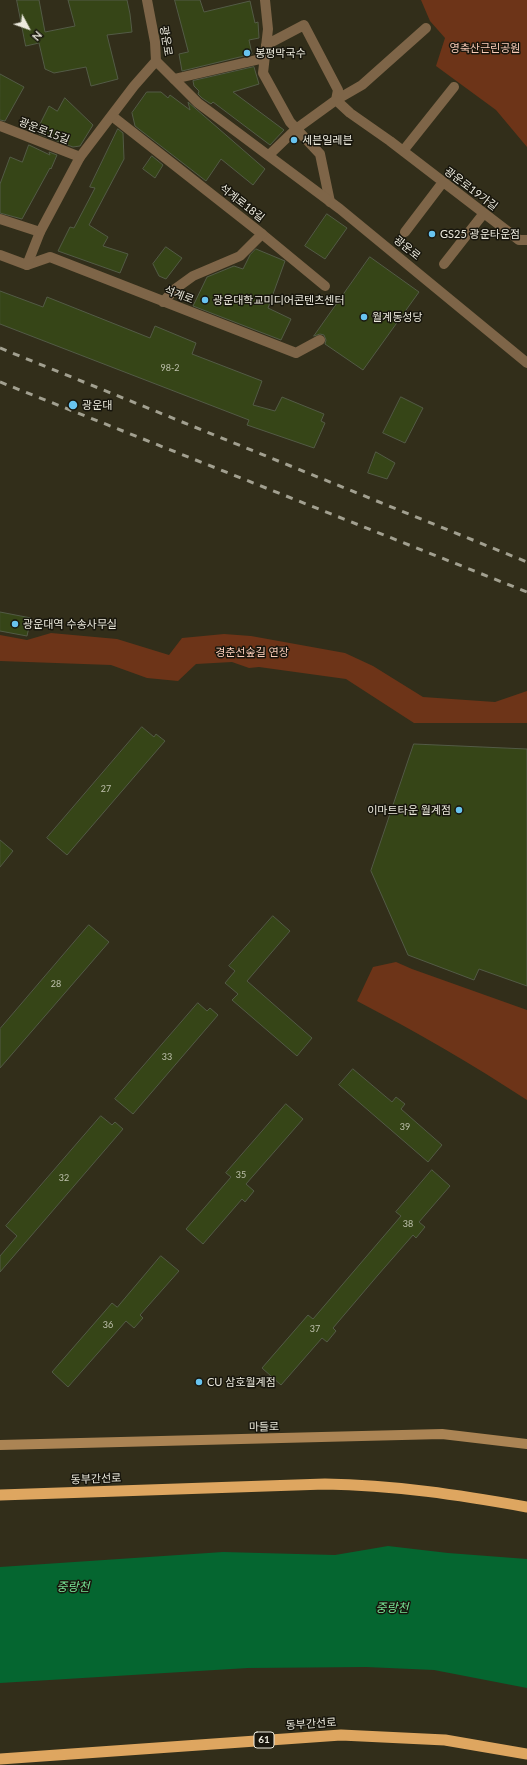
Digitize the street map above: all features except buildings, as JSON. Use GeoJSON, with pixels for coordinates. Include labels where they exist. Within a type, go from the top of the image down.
{"type":"FeatureCollection","features":[{"type":"Feature","properties":{"kind":"highway","name":"동부간선로"},"geometry":{"type":"LineString","coordinates":[[0,1495],[359,1484],[435,1491],[527,1507]]}},
{"type":"Feature","properties":{"kind":"highway","name":"동부간선로"},"geometry":{"type":"LineString","coordinates":[[0,1759],[341,1735],[445,1740],[527,1754]]}},
{"type":"Feature","properties":{"kind":"main road","name":"마들로"},"geometry":{"type":"LineString","coordinates":[[0,1445],[442,1434],[527,1444]]}},
{"type":"Feature","properties":{"kind":"street","name":"광운로"},"geometry":{"type":"LineString","coordinates":[[147,0],[155,42],[156,61],[198,103],[330,202],[416,270],[527,363]]}},
{"type":"Feature","properties":{"kind":"street"},"geometry":{"type":"LineString","coordinates":[[265,0],[268,29],[263,73],[290,122],[320,154],[330,202]]}},
{"type":"Feature","properties":{"kind":"street"},"geometry":{"type":"LineString","coordinates":[[266,46],[304,25],[338,90],[336,100]]}},
{"type":"Feature","properties":{"kind":"street"},"geometry":{"type":"LineString","coordinates":[[269,155],[296,129],[336,100],[362,85],[426,28]]}},
{"type":"Feature","properties":{"kind":"street"},"geometry":{"type":"LineString","coordinates":[[174,79],[265,58]]}},
{"type":"Feature","properties":{"kind":"street"},"geometry":{"type":"LineString","coordinates":[[0,255],[27,265],[40,232],[80,157],[134,86],[156,61]]}},
{"type":"Feature","properties":{"kind":"street"},"geometry":{"type":"LineString","coordinates":[[403,151],[454,87]]}},
{"type":"Feature","properties":{"kind":"street","name":"광운로19가길"},"geometry":{"type":"LineString","coordinates":[[336,100],[350,113],[403,151],[519,240],[527,240]]}},
{"type":"Feature","properties":{"kind":"street","name":"석계로18길"},"geometry":{"type":"LineString","coordinates":[[112,116],[262,234],[240,256],[194,276],[175,288],[163,302]]}},
{"type":"Feature","properties":{"kind":"street","name":"광운로15길"},"geometry":{"type":"LineString","coordinates":[[0,126],[80,157]]}},
{"type":"Feature","properties":{"kind":"street"},"geometry":{"type":"LineString","coordinates":[[405,232],[443,182]]}},
{"type":"Feature","properties":{"kind":"street"},"geometry":{"type":"LineString","coordinates":[[444,264],[484,213]]}},
{"type":"Feature","properties":{"kind":"street"},"geometry":{"type":"LineString","coordinates":[[0,219],[40,232]]}},
{"type":"Feature","properties":{"kind":"street"},"geometry":{"type":"LineString","coordinates":[[262,234],[325,286]]}},
{"type":"Feature","properties":{"kind":"street","name":"석계로"},"geometry":{"type":"LineString","coordinates":[[27,265],[50,257],[298,357],[320,340]]}},
{"type":"Feature","properties":{"kind":"green space","name":"영축산근린공원"},"geometry":{"type":"Polygon","coordinates":[[[421,0],[527,0],[527,147],[496,110],[436,66],[445,38],[430,21],[421,0]]]}},
{"type":"Feature","properties":{"kind":"green space","name":"경춘선숲길 연장"},"geometry":{"type":"Polygon","coordinates":[[[51,633],[117,639],[169,655],[182,638],[224,634],[251,636],[345,653],[373,666],[423,697],[495,702],[527,691],[527,723],[414,723],[346,679],[259,667],[249,668],[232,662],[196,664],[178,681],[147,678],[111,665],[0,661],[0,635],[27,640],[51,633]]]}},
{"type":"Feature","properties":{"kind":"green space"},"geometry":{"type":"Polygon","coordinates":[[[396,962],[527,1010],[527,1100],[443,1048],[357,1001],[373,967],[396,962]]]}},
{"type":"Feature","properties":{"kind":"water","name":"중랑천"},"geometry":{"type":"Polygon","coordinates":[[[388,1546],[448,1553],[527,1559],[527,1688],[434,1670],[366,1667],[248,1668],[0,1683],[0,1567],[223,1552],[335,1555],[388,1546]]]}},
{"type":"Feature","properties":{"kind":"railway"},"geometry":{"type":"LineString","coordinates":[[0,348],[527,562]]}},
{"type":"Feature","properties":{"kind":"railway"},"geometry":{"type":"LineString","coordinates":[[0,382],[527,592]]}},
{"type":"Feature","properties":{"kind":"place","name":"봉평막국수"},"geometry":{"type":"Point","coordinates":[247,53]}},
{"type":"Feature","properties":{"kind":"place","name":"세븐일레븐"},"geometry":{"type":"Point","coordinates":[294,140]}},
{"type":"Feature","properties":{"kind":"place","name":"GS25 광운타운점"},"geometry":{"type":"Point","coordinates":[432,234]}},
{"type":"Feature","properties":{"kind":"place","name":"광운대학교미디어콘텐츠센터"},"geometry":{"type":"Point","coordinates":[205,300]}},
{"type":"Feature","properties":{"kind":"place","name":"월계동성당"},"geometry":{"type":"Point","coordinates":[364,317]}},
{"type":"Feature","properties":{"kind":"place","name":"광운대"},"geometry":{"type":"Point","coordinates":[73,405]}},
{"type":"Feature","properties":{"kind":"place","name":"광운대역 수송사무실"},"geometry":{"type":"Point","coordinates":[15,624]}},
{"type":"Feature","properties":{"kind":"place","name":"이마트타운 월계점"},"geometry":{"type":"Point","coordinates":[459,810]}},
{"type":"Feature","properties":{"kind":"place","name":"CU 삼호월계점"},"geometry":{"type":"Point","coordinates":[199,1382]}}]}
